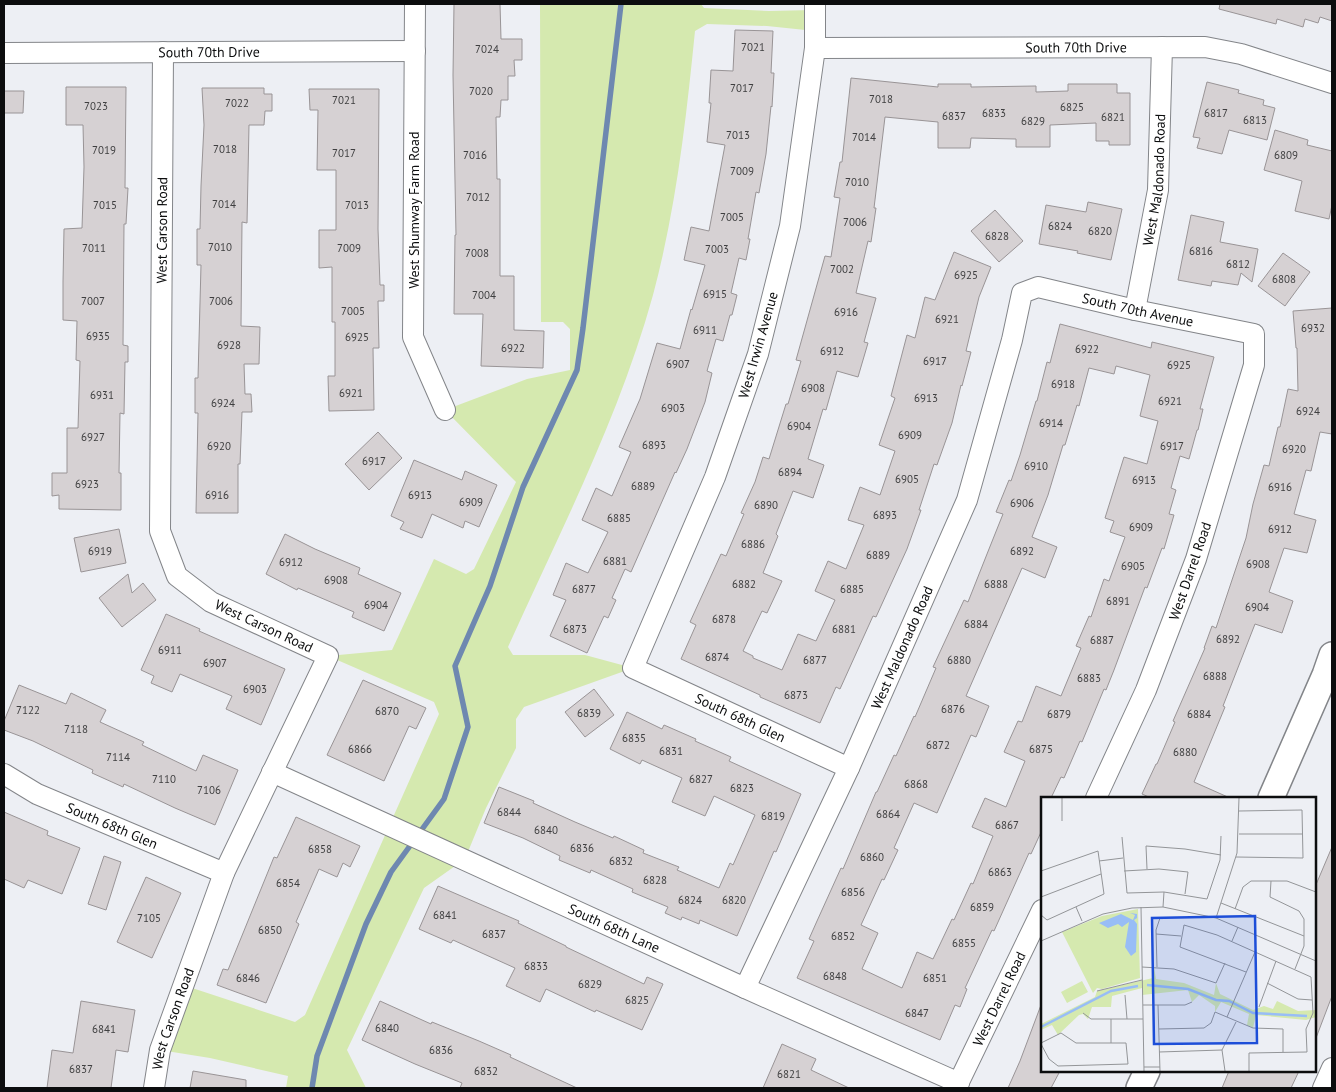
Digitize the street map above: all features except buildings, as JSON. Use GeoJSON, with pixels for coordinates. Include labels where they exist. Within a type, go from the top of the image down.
{"type":"FeatureCollection","features":[{"type":"Feature","properties":{"kind":"street","name":"West Shumway Farm Road"},"geometry":{"type":"LineString","coordinates":[[415,4],[413,336],[445,410]]}},
{"type":"Feature","properties":{"kind":"street","name":"West Irwin Avenue"},"geometry":{"type":"LineString","coordinates":[[633,668],[715,477],[758,354],[790,226],[815,48],[814,4]]}},
{"type":"Feature","properties":{"kind":"street","name":"West Maldonado Road"},"geometry":{"type":"LineString","coordinates":[[1135,310],[1158,190],[1162,47]]}},
{"type":"Feature","properties":{"kind":"street","name":"South 70th Drive"},"geometry":{"type":"LineString","coordinates":[[815,48],[1205,47],[1241,54],[1332,83]]}},
{"type":"Feature","properties":{"kind":"street","name":"South 70th Drive"},"geometry":{"type":"LineString","coordinates":[[4,53],[415,51]]}},
{"type":"Feature","properties":{"kind":"street","name":"West Carson Road"},"geometry":{"type":"LineString","coordinates":[[154,1088],[160,1050],[224,873],[328,656],[211,602],[177,576],[160,531],[163,52]]}},
{"type":"Feature","properties":{"kind":"street","name":"South 70th Avenue"},"geometry":{"type":"LineString","coordinates":[[1022,293],[1038,287],[1135,310],[1254,334]]}},
{"type":"Feature","properties":{"kind":"street","name":"West Maldonado Road"},"geometry":{"type":"LineString","coordinates":[[745,988],[848,768],[967,500],[1012,340],[1022,293]]}},
{"type":"Feature","properties":{"kind":"street","name":"West Darrel Road"},"geometry":{"type":"LineString","coordinates":[[1096,797],[1146,690],[1196,559],[1254,365],[1254,334]]}},
{"type":"Feature","properties":{"kind":"street","name":"South 68th Glen"},"geometry":{"type":"LineString","coordinates":[[633,668],[848,768]]}},
{"type":"Feature","properties":{"kind":"street"},"geometry":{"type":"LineString","coordinates":[[1271,797],[1330,669]]}},
{"type":"Feature","properties":{"kind":"street","name":"South 68th Lane"},"geometry":{"type":"LineString","coordinates":[[272,772],[958,1085]]}},
{"type":"Feature","properties":{"kind":"street","name":"South 68th Glen"},"geometry":{"type":"LineString","coordinates":[[4,774],[37,794],[224,873]]}},
{"type":"Feature","properties":{"kind":"street","name":"West Darrel Road"},"geometry":{"type":"LineString","coordinates":[[958,1085],[1041,912]]}},
{"type":"Feature","properties":{"kind":"street"},"geometry":{"type":"LineString","coordinates":[[1323,1088],[1332,1068]]}},
{"type":"Feature","properties":{"kind":"street"},"geometry":{"type":"LineString","coordinates":[[1139,1088],[1147,1072]]}},
{"type":"Feature","properties":{"kind":"green space"},"geometry":{"type":"Polygon","coordinates":[[[540,4],[701,4],[704,8],[769,11],[814,10],[815,31],[767,26],[707,24],[695,31],[684,131],[674,197],[653,295],[639,341],[606,430],[568,518],[508,647],[513,655],[585,655],[633,668],[524,707],[516,719],[516,748],[486,808],[465,859],[424,888],[347,1050],[366,1088],[286,1088],[288,1076],[210,1058],[160,1050],[183,985],[295,1022],[305,1015],[439,714],[434,702],[328,656],[392,650],[434,559],[466,574],[474,569],[516,482],[445,410],[527,379],[570,370],[570,329],[563,322],[541,322],[540,4]]]}},
{"type":"Feature","properties":{"kind":"waterway"},"geometry":{"type":"LineString","coordinates":[[312,1088],[317,1056],[366,924],[391,872],[444,799],[468,727],[455,666],[490,586],[523,487],[577,370],[621,4]]}}]}
